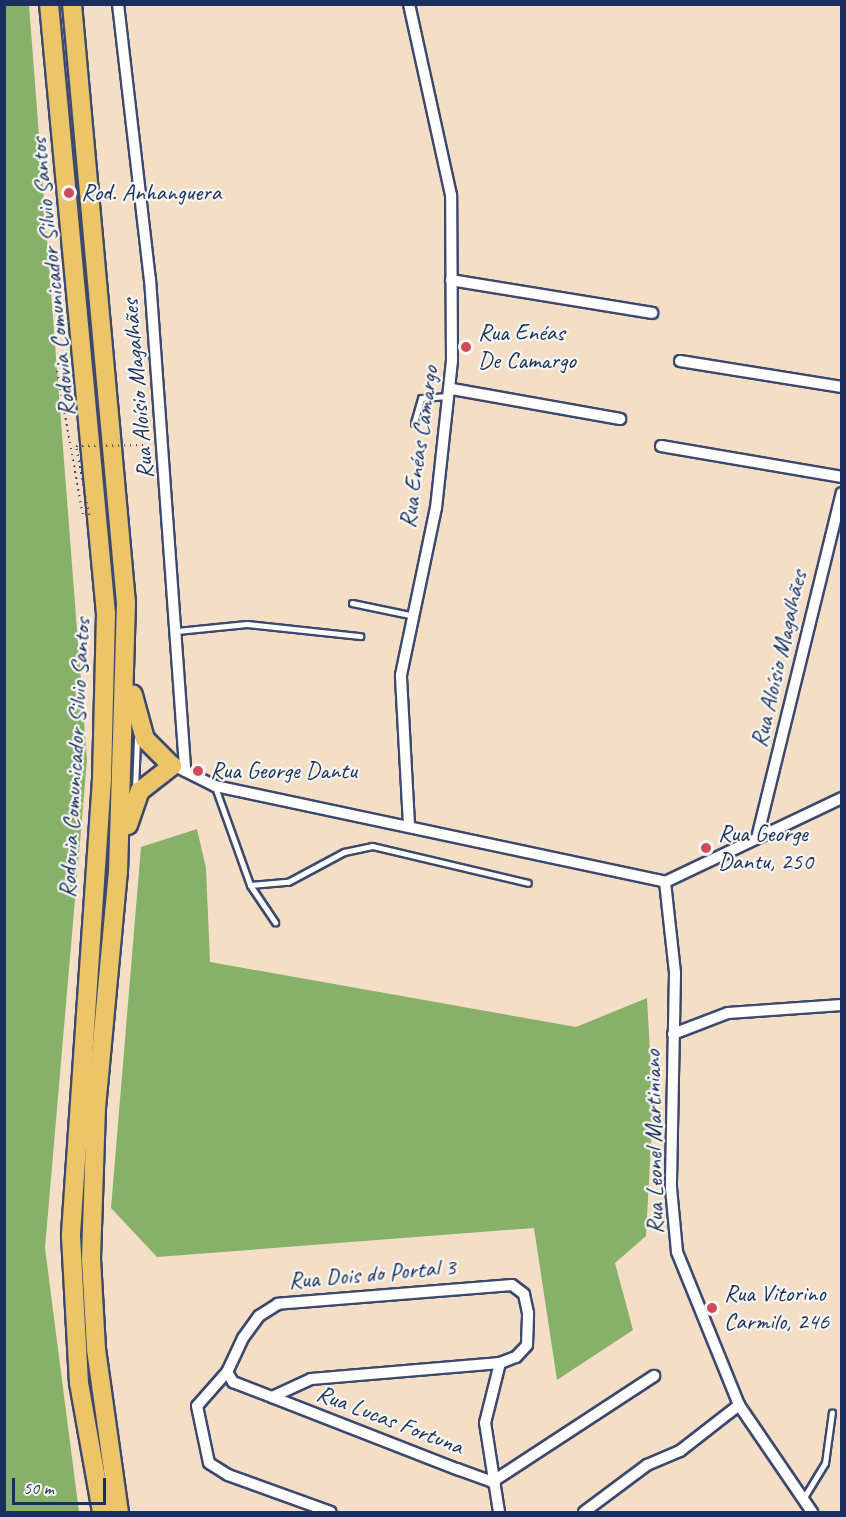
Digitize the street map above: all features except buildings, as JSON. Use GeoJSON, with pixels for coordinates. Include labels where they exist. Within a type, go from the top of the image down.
{"type":"FeatureCollection","features":[{"type":"Feature","properties":{"kind":"highway","name":"Rodovia Comunicador Silvio Santos"},"geometry":{"type":"LineString","coordinates":[[49,4],[106,614],[102,780],[71,1225],[79,1383],[102,1512]]}},
{"type":"Feature","properties":{"kind":"highway","name":"Rodovia Comunicador Silvio Santos"},"geometry":{"type":"LineString","coordinates":[[72,4],[122,520],[126,648],[118,871],[96,1108],[91,1259],[96,1349],[119,1512]]}},
{"type":"Feature","properties":{"kind":"highway"},"geometry":{"type":"LineString","coordinates":[[118,871],[133,803],[179,768],[145,739],[136,717],[126,648]]}},
{"type":"Feature","properties":{"kind":"street","name":"Rua Aloísio Magalhães"},"geometry":{"type":"LineString","coordinates":[[118,4],[150,279],[177,631],[179,768]]}},
{"type":"Feature","properties":{"kind":"street","name":"Rua Enéas Camargo"},"geometry":{"type":"LineString","coordinates":[[409,4],[451,195],[451,393],[436,508],[410,615],[401,710],[409,825]]}},
{"type":"Feature","properties":{"kind":"street"},"geometry":{"type":"LineString","coordinates":[[451,280],[652,313]]}},
{"type":"Feature","properties":{"kind":"street"},"geometry":{"type":"LineString","coordinates":[[680,361],[842,387]]}},
{"type":"Feature","properties":{"kind":"street"},"geometry":{"type":"LineString","coordinates":[[451,393],[620,419]]}},
{"type":"Feature","properties":{"kind":"street"},"geometry":{"type":"LineString","coordinates":[[661,446],[842,477]]}},
{"type":"Feature","properties":{"kind":"street","name":"Rua Aloísio Magalhães"},"geometry":{"type":"LineString","coordinates":[[758,834],[842,494]]}},
{"type":"Feature","properties":{"kind":"street"},"geometry":{"type":"LineString","coordinates":[[179,768],[214,786],[409,825],[665,882],[758,834],[842,798]]}},
{"type":"Feature","properties":{"kind":"street","name":"Rua Leonel Martiniano"},"geometry":{"type":"LineString","coordinates":[[665,882],[674,954],[671,1197],[677,1252],[739,1405],[812,1512]]}},
{"type":"Feature","properties":{"kind":"street"},"geometry":{"type":"LineString","coordinates":[[673,1035],[729,1013],[842,1005]]}},
{"type":"Feature","properties":{"kind":"street","name":"Rua Dois do Portal 3"},"geometry":{"type":"LineString","coordinates":[[227,1372],[243,1338],[271,1306],[512,1285],[526,1301],[529,1333],[523,1352],[500,1363]]}},
{"type":"Feature","properties":{"kind":"street"},"geometry":{"type":"LineString","coordinates":[[331,1512],[209,1463],[197,1406],[227,1372],[233,1382],[272,1397],[311,1379],[500,1363],[485,1424],[492,1482],[500,1512]]}},
{"type":"Feature","properties":{"kind":"street"},"geometry":{"type":"LineString","coordinates":[[492,1482],[654,1376]]}},
{"type":"Feature","properties":{"kind":"street","name":"Rua Lucas Fortuna"},"geometry":{"type":"LineString","coordinates":[[272,1397],[492,1482]]}},
{"type":"Feature","properties":{"kind":"street"},"geometry":{"type":"LineString","coordinates":[[584,1512],[647,1466],[680,1451],[739,1405]]}},
{"type":"Feature","properties":{"kind":"lane"},"geometry":{"type":"LineString","coordinates":[[414,423],[421,398],[451,393]]}},
{"type":"Feature","properties":{"kind":"lane"},"geometry":{"type":"LineString","coordinates":[[352,603],[410,615]]}},
{"type":"Feature","properties":{"kind":"lane"},"geometry":{"type":"LineString","coordinates":[[177,631],[247,624],[360,636]]}},
{"type":"Feature","properties":{"kind":"lane"},"geometry":{"type":"LineString","coordinates":[[133,803],[136,717]]}},
{"type":"Feature","properties":{"kind":"lane"},"geometry":{"type":"LineString","coordinates":[[214,786],[250,885],[275,922]]}},
{"type":"Feature","properties":{"kind":"lane"},"geometry":{"type":"LineString","coordinates":[[250,885],[288,882],[344,852],[372,846],[528,883]]}},
{"type":"Feature","properties":{"kind":"lane"},"geometry":{"type":"LineString","coordinates":[[802,1500],[825,1463],[832,1412]]}},
{"type":"Feature","properties":{"kind":"path"},"geometry":{"type":"LineString","coordinates":[[57,371],[80,515],[89,515],[76,446],[147,446]]}},
{"type":"Feature","properties":{"kind":"green space"},"geometry":{"type":"Polygon","coordinates":[[[4,5],[29,5],[87,760],[45,1248],[79,1512],[4,1512],[4,5]]]}},
{"type":"Feature","properties":{"kind":"green space"},"geometry":{"type":"Polygon","coordinates":[[[197,829],[206,868],[210,962],[576,1027],[647,998],[653,1106],[646,1236],[615,1263],[633,1330],[557,1380],[534,1228],[157,1257],[111,1208],[141,847],[197,829]]]}},
{"type":"Feature","properties":{"kind":"place","name":"Rod. Anhanguera"},"geometry":{"type":"Point","coordinates":[69,193]}},
{"type":"Feature","properties":{"kind":"place","name":"Rua Enéas De Camargo"},"geometry":{"type":"Point","coordinates":[466,347]}},
{"type":"Feature","properties":{"kind":"place","name":"Rua George Dantu"},"geometry":{"type":"Point","coordinates":[198,771]}},
{"type":"Feature","properties":{"kind":"place","name":"Rua George Dantu, 250"},"geometry":{"type":"Point","coordinates":[706,848]}},
{"type":"Feature","properties":{"kind":"place","name":"Rua Vitorino Carmilo, 246"},"geometry":{"type":"Point","coordinates":[712,1308]}}]}
